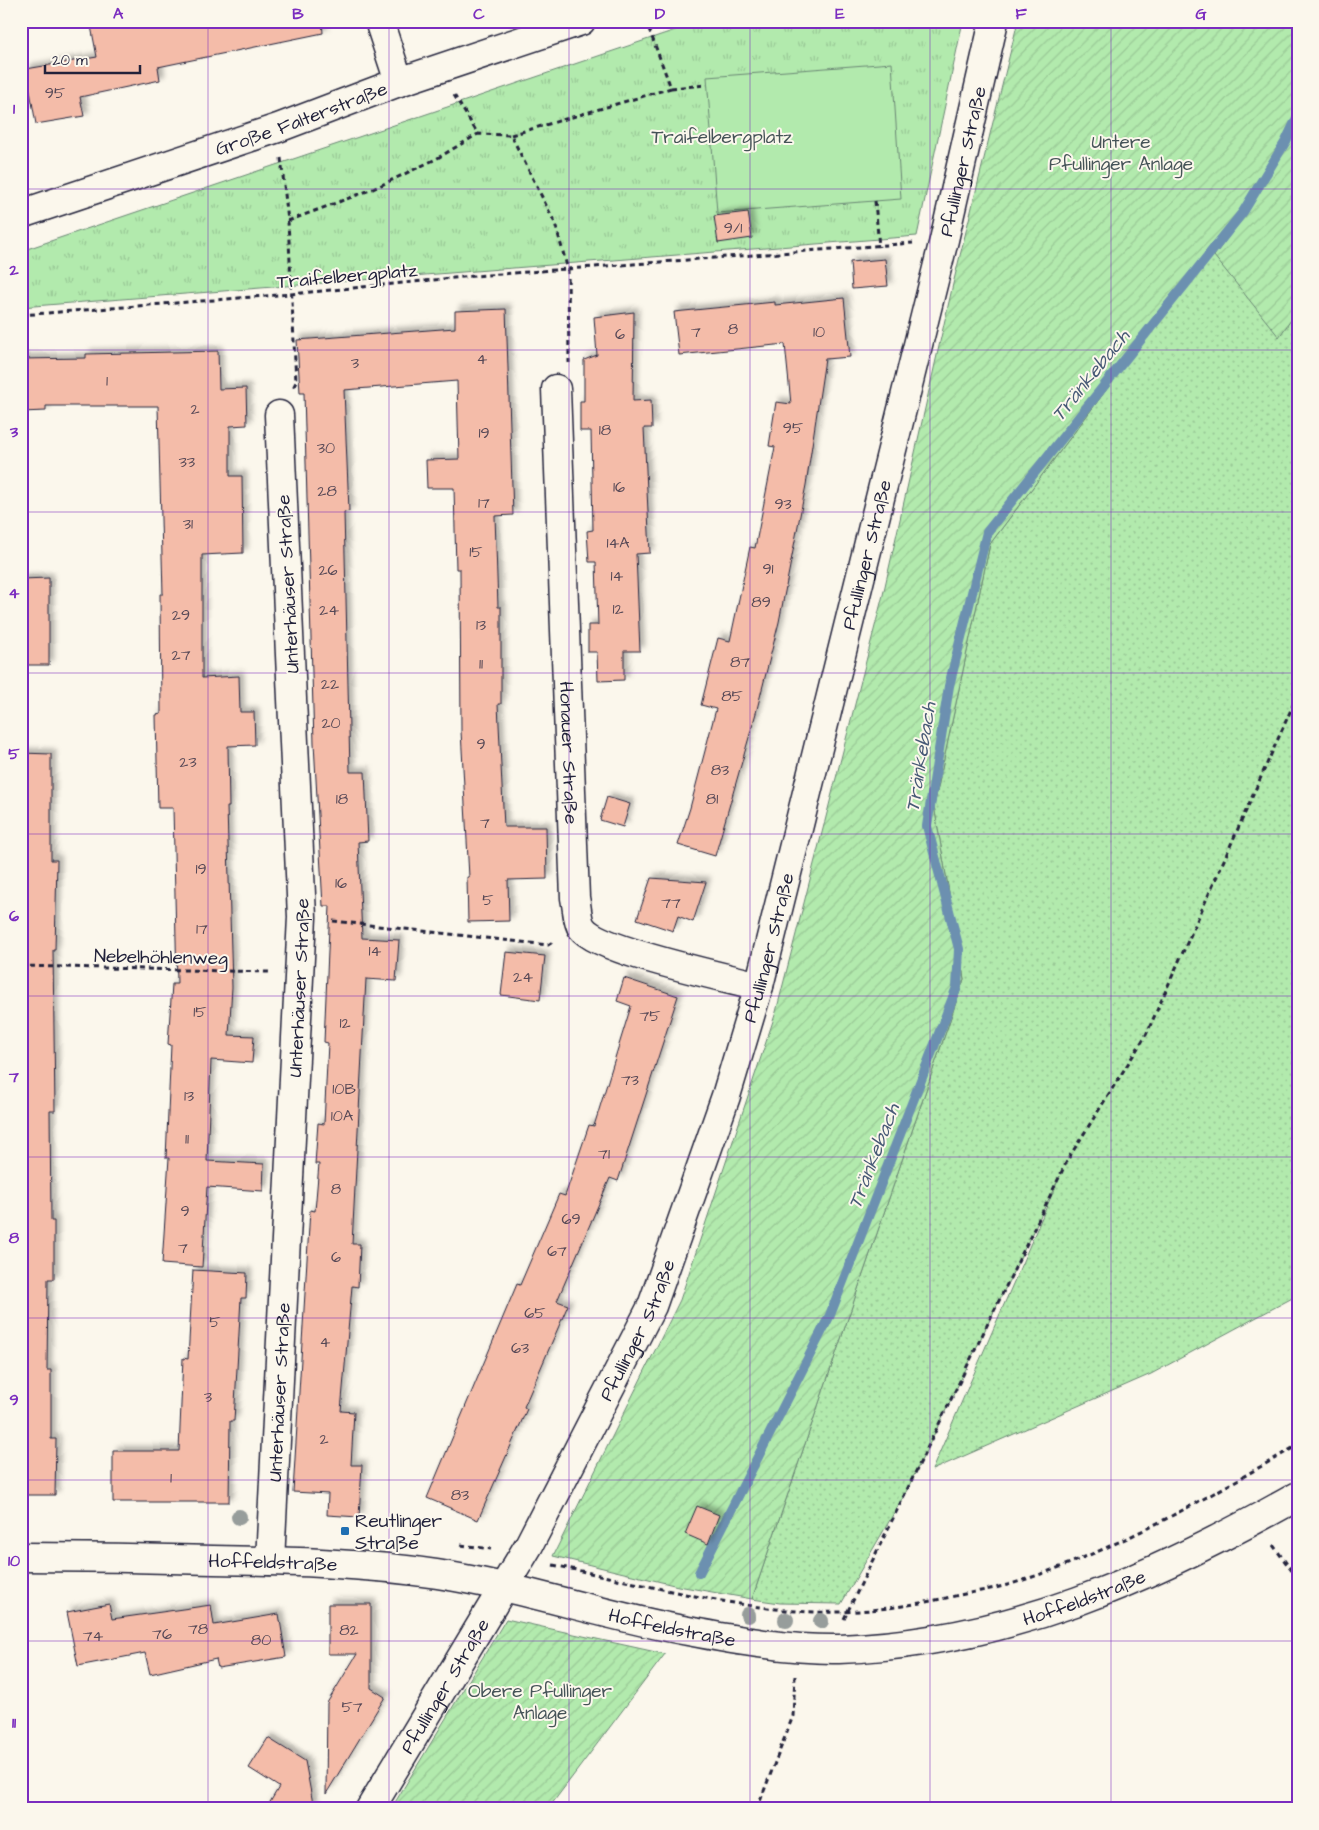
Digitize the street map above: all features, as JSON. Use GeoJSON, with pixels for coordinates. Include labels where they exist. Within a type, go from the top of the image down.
{"type":"FeatureCollection","features":[{"type":"Feature","properties":{"kind":"street"},"geometry":{"type":"LineString","coordinates":[[379,21],[398,82]]}},
{"type":"Feature","properties":{"kind":"street","name":"Große Falterstraße"},"geometry":{"type":"LineString","coordinates":[[21,214],[278,128],[398,82],[581,21]]}},
{"type":"Feature","properties":{"kind":"street","name":"Pfullinger Straße"},"geometry":{"type":"LineString","coordinates":[[370,1809],[521,1558],[652,1306],[726,1096],[759,986],[944,240],[994,21]]}},
{"type":"Feature","properties":{"kind":"street","name":"Honauer Straße"},"geometry":{"type":"LineString","coordinates":[[556,389],[575,898],[581,927],[596,939],[623,950],[759,986]]}},
{"type":"Feature","properties":{"kind":"street","name":"Unterhäuser Straße"},"geometry":{"type":"LineString","coordinates":[[270,1561],[302,917],[280,415]]}},
{"type":"Feature","properties":{"kind":"street","name":"Hoffeldstraße"},"geometry":{"type":"LineString","coordinates":[[21,1556],[270,1561],[436,1574],[504,1586],[687,1631],[758,1642],[836,1649],[914,1643],[1006,1625],[1111,1590],[1202,1549],[1298,1496]]}},
{"type":"Feature","properties":{"kind":"path"},"geometry":{"type":"LineString","coordinates":[[646,21],[671,88]]}},
{"type":"Feature","properties":{"kind":"path"},"geometry":{"type":"LineString","coordinates":[[438,69],[478,134]]}},
{"type":"Feature","properties":{"kind":"path"},"geometry":{"type":"LineString","coordinates":[[288,221],[380,186],[436,159],[478,134],[512,135],[671,88],[707,85]]}},
{"type":"Feature","properties":{"kind":"path"},"geometry":{"type":"LineString","coordinates":[[278,128],[288,221],[296,382]]}},
{"type":"Feature","properties":{"kind":"path"},"geometry":{"type":"LineString","coordinates":[[512,135],[555,223],[568,270],[570,360],[556,389]]}},
{"type":"Feature","properties":{"kind":"path"},"geometry":{"type":"LineString","coordinates":[[875,201],[879,247]]}},
{"type":"Feature","properties":{"kind":"path","name":"Traifelbergplatz"},"geometry":{"type":"LineString","coordinates":[[21,315],[291,294],[474,276],[879,247],[944,240]]}},
{"type":"Feature","properties":{"kind":"path"},"geometry":{"type":"LineString","coordinates":[[836,1649],[847,1611],[1068,1159],[1146,1035],[1298,694]]}},
{"type":"Feature","properties":{"kind":"path"},"geometry":{"type":"LineString","coordinates":[[302,917],[548,945]]}},
{"type":"Feature","properties":{"kind":"path","name":"Nebelhöhlenweg"},"geometry":{"type":"LineString","coordinates":[[21,966],[300,973]]}},
{"type":"Feature","properties":{"kind":"path"},"geometry":{"type":"LineString","coordinates":[[521,1558],[677,1592],[786,1610],[847,1611],[896,1608],[1010,1584],[1102,1551],[1186,1510],[1298,1445]]}},
{"type":"Feature","properties":{"kind":"path"},"geometry":{"type":"LineString","coordinates":[[1254,1520],[1298,1579]]}},
{"type":"Feature","properties":{"kind":"path"},"geometry":{"type":"LineString","coordinates":[[757,1809],[793,1716],[797,1646]]}},
{"type":"Feature","properties":{"kind":"green space","name":"Traifelbergplatz"},"geometry":{"type":"Polygon","coordinates":[[[702,21],[963,21],[917,236],[21,307],[21,251],[702,21]]]}},
{"type":"Feature","properties":{"kind":"green space","name":"Untere Pfullinger Anlage"},"geometry":{"type":"Polygon","coordinates":[[[1018,21],[1298,21],[1298,310],[1279,337],[1214,256],[1246,213],[1281,148],[1242,210],[990,544],[934,806],[964,979],[752,1599],[678,1586],[553,1556],[680,1300],[776,1012],[883,595],[953,284],[1018,21]]]}},
{"type":"Feature","properties":{"kind":"green space"},"geometry":{"type":"Polygon","coordinates":[[[892,63],[901,199],[717,213],[707,77],[892,63]]]}},
{"type":"Feature","properties":{"kind":"green space"},"geometry":{"type":"Polygon","coordinates":[[[1298,115],[1298,1179],[1294,1183],[1298,1186],[1298,1295],[1151,1374],[932,1470],[1060,1176],[905,1494],[841,1604],[780,1603],[752,1599],[964,979],[934,806],[990,544],[1242,210],[1289,136],[1298,115]]]}},
{"type":"Feature","properties":{"kind":"green space","name":"Obere Pfullinger Anlage"},"geometry":{"type":"Polygon","coordinates":[[[506,1619],[665,1654],[548,1809],[391,1809],[506,1619]]]}},
{"type":"Feature","properties":{"kind":"building"},"geometry":{"type":"Polygon","coordinates":[[[90,21],[322,21],[323,33],[158,67],[160,80],[80,97],[84,116],[36,124],[26,69],[97,57],[90,21]]]}},
{"type":"Feature","properties":{"kind":"building"},"geometry":{"type":"Polygon","coordinates":[[[748,212],[752,238],[718,243],[714,216],[748,212]]]}},
{"type":"Feature","properties":{"kind":"building"},"geometry":{"type":"Polygon","coordinates":[[[885,259],[888,286],[852,289],[850,262],[885,259]]]}},
{"type":"Feature","properties":{"kind":"building"},"geometry":{"type":"Polygon","coordinates":[[[844,298],[850,357],[825,359],[806,485],[779,622],[756,713],[715,856],[678,845],[690,808],[716,709],[701,705],[718,638],[730,641],[750,547],[755,548],[775,447],[769,446],[776,402],[791,404],[785,344],[679,355],[674,312],[775,302],[775,305],[844,298]]]}},
{"type":"Feature","properties":{"kind":"building"},"geometry":{"type":"Polygon","coordinates":[[[506,309],[513,515],[495,516],[498,607],[501,607],[501,704],[498,704],[504,827],[546,827],[547,879],[508,880],[509,921],[468,922],[467,877],[469,877],[461,731],[460,569],[456,569],[454,488],[427,488],[426,460],[459,459],[457,381],[344,390],[349,511],[344,512],[350,772],[365,772],[368,841],[358,842],[362,938],[399,940],[396,981],[366,979],[352,1244],[360,1244],[358,1287],[352,1286],[341,1411],[354,1412],[351,1465],[362,1465],[359,1517],[327,1515],[328,1494],[293,1492],[310,1210],[315,1211],[319,1164],[315,1164],[318,1123],[324,1124],[328,1043],[324,1042],[330,906],[323,906],[314,743],[304,393],[300,393],[297,340],[455,328],[455,311],[506,309]]]}},
{"type":"Feature","properties":{"kind":"building"},"geometry":{"type":"Polygon","coordinates":[[[634,312],[633,401],[651,400],[652,428],[644,428],[650,553],[636,554],[640,651],[624,651],[624,680],[598,681],[597,652],[588,652],[588,625],[598,625],[596,562],[589,562],[587,531],[593,530],[591,431],[580,431],[580,401],[584,401],[584,360],[597,355],[594,317],[634,312]]]}},
{"type":"Feature","properties":{"kind":"building"},"geometry":{"type":"Polygon","coordinates":[[[218,351],[219,389],[246,388],[247,425],[230,426],[230,476],[242,476],[243,553],[202,555],[202,678],[239,676],[240,712],[254,712],[255,745],[228,746],[229,807],[227,807],[232,987],[229,1035],[254,1036],[252,1063],[211,1060],[207,1161],[264,1164],[263,1191],[207,1187],[202,1267],[162,1264],[169,1158],[166,1158],[171,1045],[168,1044],[172,984],[177,984],[173,808],[158,808],[156,715],[161,714],[160,594],[163,594],[158,406],[46,406],[46,411],[21,412],[21,359],[86,358],[86,354],[218,351]]]}},
{"type":"Feature","properties":{"kind":"building"},"geometry":{"type":"Polygon","coordinates":[[[49,578],[49,665],[21,665],[21,579],[49,578]]]}},
{"type":"Feature","properties":{"kind":"building"},"geometry":{"type":"Polygon","coordinates":[[[21,753],[51,754],[51,860],[57,860],[55,950],[53,950],[55,1111],[50,1111],[51,1221],[54,1221],[54,1279],[48,1279],[47,1370],[51,1370],[51,1439],[56,1439],[55,1495],[21,1495],[21,753]]]}},
{"type":"Feature","properties":{"kind":"building"},"geometry":{"type":"Polygon","coordinates":[[[607,797],[630,804],[623,827],[600,820],[607,797]]]}},
{"type":"Feature","properties":{"kind":"building"},"geometry":{"type":"Polygon","coordinates":[[[651,878],[706,882],[693,922],[678,916],[673,931],[637,919],[651,878]]]}},
{"type":"Feature","properties":{"kind":"building"},"geometry":{"type":"Polygon","coordinates":[[[506,952],[545,956],[540,1000],[501,995],[506,952]]]}},
{"type":"Feature","properties":{"kind":"building"},"geometry":{"type":"Polygon","coordinates":[[[624,978],[678,996],[618,1181],[610,1178],[557,1301],[568,1305],[524,1407],[527,1409],[478,1520],[427,1498],[517,1284],[520,1285],[559,1194],[565,1196],[589,1125],[594,1126],[631,1006],[617,1001],[624,978]]]}},
{"type":"Feature","properties":{"kind":"building"},"geometry":{"type":"Polygon","coordinates":[[[193,1270],[247,1273],[246,1298],[241,1298],[234,1421],[230,1421],[229,1502],[113,1502],[113,1451],[179,1451],[183,1358],[188,1359],[193,1270]]]}},
{"type":"Feature","properties":{"kind":"building"},"geometry":{"type":"Polygon","coordinates":[[[697,1506],[719,1515],[708,1544],[685,1534],[697,1506]]]}},
{"type":"Feature","properties":{"kind":"building"},"geometry":{"type":"Polygon","coordinates":[[[109,1604],[112,1619],[211,1605],[214,1625],[279,1614],[286,1657],[218,1668],[216,1659],[150,1674],[145,1653],[78,1666],[67,1612],[109,1604]]]}},
{"type":"Feature","properties":{"kind":"building"},"geometry":{"type":"Polygon","coordinates":[[[328,1604],[371,1604],[371,1688],[385,1697],[326,1794],[327,1703],[357,1654],[328,1654],[328,1604]]]}},
{"type":"Feature","properties":{"kind":"building"},"geometry":{"type":"Polygon","coordinates":[[[268,1738],[305,1761],[314,1809],[266,1809],[279,1787],[249,1768],[268,1738]]]}},
{"type":"Feature","properties":{"kind":"waterway","name":"Tränkebach"},"geometry":{"type":"LineString","coordinates":[[699,1573],[830,1315],[957,987],[959,949],[927,826],[949,686],[987,532],[1243,212],[1286,141],[1298,116]]}},
{"type":"Feature","properties":{"kind":"place","name":"Reutlinger Straße"},"geometry":{"type":"Point","coordinates":[345,1531]}}]}
